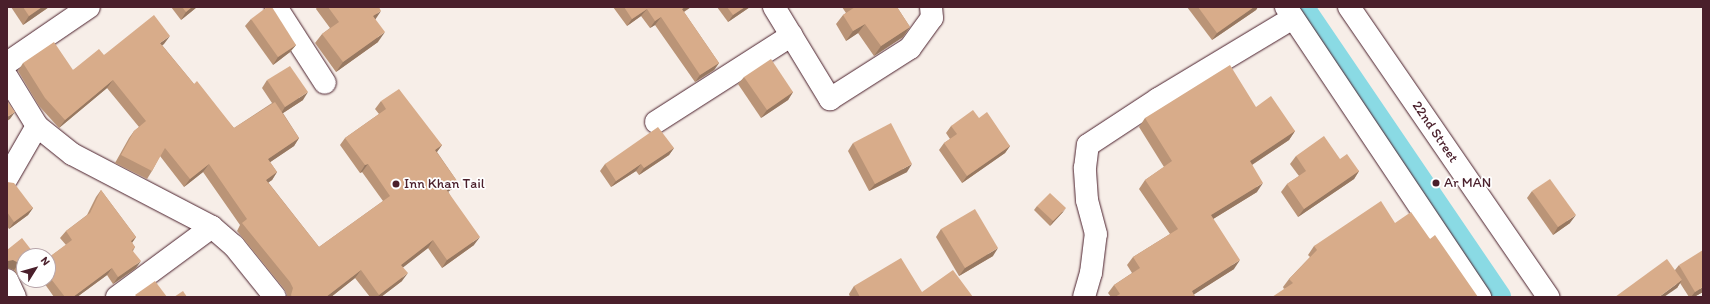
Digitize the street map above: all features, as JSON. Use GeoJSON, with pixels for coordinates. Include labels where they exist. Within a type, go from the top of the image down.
{"type":"FeatureCollection","features":[{"type":"Feature","properties":{"kind":"street"},"geometry":{"type":"LineString","coordinates":[[7,63],[88,7]]}},
{"type":"Feature","properties":{"kind":"street"},"geometry":{"type":"LineString","coordinates":[[276,7],[325,83]]}},
{"type":"Feature","properties":{"kind":"street"},"geometry":{"type":"LineString","coordinates":[[774,7],[830,99],[910,48],[932,18],[931,7]]}},
{"type":"Feature","properties":{"kind":"street","name":"22nd Street"},"geometry":{"type":"LineString","coordinates":[[1349,7],[1548,297]]}},
{"type":"Feature","properties":{"kind":"street"},"geometry":{"type":"LineString","coordinates":[[1084,297],[1091,273],[1096,234],[1088,200],[1085,168],[1088,145],[1290,13],[1480,297]]}},
{"type":"Feature","properties":{"kind":"street"},"geometry":{"type":"LineString","coordinates":[[656,122],[792,35]]}},
{"type":"Feature","properties":{"kind":"street"},"geometry":{"type":"LineString","coordinates":[[7,77],[37,126],[72,154],[212,227],[234,246],[275,297]]}},
{"type":"Feature","properties":{"kind":"street"},"geometry":{"type":"LineString","coordinates":[[7,178],[37,126]]}},
{"type":"Feature","properties":{"kind":"street"},"geometry":{"type":"LineString","coordinates":[[117,297],[212,227]]}},
{"type":"Feature","properties":{"kind":"street"},"geometry":{"type":"LineString","coordinates":[[7,280],[15,297]]}},
{"type":"Feature","properties":{"kind":"building"},"geometry":{"type":"Polygon","coordinates":[[[23,7],[42,7],[29,16],[23,7]]]}},
{"type":"Feature","properties":{"kind":"building"},"geometry":{"type":"Polygon","coordinates":[[[182,7],[192,7],[186,12],[182,7]]]}},
{"type":"Feature","properties":{"kind":"building"},"geometry":{"type":"Polygon","coordinates":[[[267,7],[272,7],[296,45],[278,57],[251,19],[267,7]]]}},
{"type":"Feature","properties":{"kind":"building"},"geometry":{"type":"Polygon","coordinates":[[[328,7],[379,7],[381,11],[373,16],[385,32],[343,62],[322,34],[339,22],[328,7]]]}},
{"type":"Feature","properties":{"kind":"building"},"geometry":{"type":"Polygon","coordinates":[[[624,7],[685,7],[682,9],[719,63],[700,75],[661,17],[655,21],[647,9],[632,19],[624,7]]]}},
{"type":"Feature","properties":{"kind":"building"},"geometry":{"type":"Polygon","coordinates":[[[727,7],[745,7],[733,15],[727,7]]]}},
{"type":"Feature","properties":{"kind":"building"},"geometry":{"type":"Polygon","coordinates":[[[855,7],[897,7],[910,27],[881,46],[865,24],[853,31],[843,15],[855,7]]]}},
{"type":"Feature","properties":{"kind":"building"},"geometry":{"type":"Polygon","coordinates":[[[1198,7],[1254,7],[1217,33],[1198,7]]]}},
{"type":"Feature","properties":{"kind":"building"},"geometry":{"type":"Polygon","coordinates":[[[154,15],[170,36],[160,43],[194,84],[197,81],[234,128],[275,102],[299,138],[268,159],[277,172],[266,180],[319,247],[390,196],[368,164],[365,165],[345,138],[386,109],[381,101],[399,89],[442,145],[435,150],[457,181],[446,189],[480,237],[447,260],[433,240],[401,265],[408,273],[379,295],[361,270],[326,297],[292,297],[291,295],[293,288],[290,282],[242,223],[247,219],[209,164],[190,179],[165,148],[152,171],[121,155],[134,131],[146,121],[113,80],[65,120],[45,98],[23,63],[54,42],[73,70],[99,49],[104,55],[154,15]]]}},
{"type":"Feature","properties":{"kind":"building"},"geometry":{"type":"Polygon","coordinates":[[[771,59],[793,92],[767,110],[744,77],[771,59]]]}},
{"type":"Feature","properties":{"kind":"building"},"geometry":{"type":"Polygon","coordinates":[[[1230,65],[1256,107],[1271,96],[1295,131],[1250,161],[1263,183],[1211,215],[1240,260],[1192,291],[1195,297],[1115,297],[1120,294],[1114,285],[1140,268],[1133,257],[1178,229],[1145,180],[1172,161],[1145,118],[1230,65]]]}},
{"type":"Feature","properties":{"kind":"building"},"geometry":{"type":"Polygon","coordinates":[[[290,66],[308,92],[285,107],[267,80],[290,66]]]}},
{"type":"Feature","properties":{"kind":"building"},"geometry":{"type":"Polygon","coordinates":[[[7,101],[15,112],[7,117],[7,101]]]}},
{"type":"Feature","properties":{"kind":"building"},"geometry":{"type":"Polygon","coordinates":[[[973,110],[979,118],[987,112],[1010,146],[967,176],[944,143],[957,134],[951,126],[973,110]]]}},
{"type":"Feature","properties":{"kind":"building"},"geometry":{"type":"Polygon","coordinates":[[[891,123],[912,164],[875,184],[853,143],[891,123]]]}},
{"type":"Feature","properties":{"kind":"building"},"geometry":{"type":"Polygon","coordinates":[[[658,127],[674,148],[644,168],[641,164],[616,181],[605,164],[658,127]]]}},
{"type":"Feature","properties":{"kind":"building"},"geometry":{"type":"Polygon","coordinates":[[[1324,136],[1340,159],[1347,154],[1359,171],[1304,209],[1287,184],[1306,171],[1296,156],[1324,136]]]}},
{"type":"Feature","properties":{"kind":"building"},"geometry":{"type":"Polygon","coordinates":[[[1550,179],[1576,215],[1558,227],[1532,191],[1550,179]]]}},
{"type":"Feature","properties":{"kind":"building"},"geometry":{"type":"Polygon","coordinates":[[[7,182],[14,183],[33,208],[14,222],[7,212],[7,182]]]}},
{"type":"Feature","properties":{"kind":"building"},"geometry":{"type":"Polygon","coordinates":[[[101,190],[136,237],[131,241],[135,247],[132,250],[141,261],[118,277],[112,268],[73,297],[65,297],[56,285],[56,252],[72,240],[66,231],[90,213],[101,190]]]}},
{"type":"Feature","properties":{"kind":"building"},"geometry":{"type":"Polygon","coordinates":[[[1050,193],[1066,208],[1053,221],[1037,206],[1050,193]]]}},
{"type":"Feature","properties":{"kind":"building"},"geometry":{"type":"Polygon","coordinates":[[[1381,201],[1395,223],[1411,212],[1430,239],[1435,235],[1478,297],[1272,297],[1293,283],[1289,279],[1317,250],[1314,246],[1381,201]]]}},
{"type":"Feature","properties":{"kind":"building"},"geometry":{"type":"Polygon","coordinates":[[[975,209],[998,248],[965,268],[941,229],[975,209]]]}},
{"type":"Feature","properties":{"kind":"building"},"geometry":{"type":"Polygon","coordinates":[[[22,238],[30,248],[16,248],[16,262],[13,260],[7,261],[7,250],[22,238]]]}},
{"type":"Feature","properties":{"kind":"building"},"geometry":{"type":"Polygon","coordinates":[[[1703,250],[1703,287],[1695,292],[1679,265],[1703,250]]]}},
{"type":"Feature","properties":{"kind":"building"},"geometry":{"type":"Polygon","coordinates":[[[901,258],[922,292],[953,270],[973,297],[860,297],[854,286],[901,258]]]}},
{"type":"Feature","properties":{"kind":"building"},"geometry":{"type":"Polygon","coordinates":[[[1667,259],[1682,280],[1659,297],[1615,297],[1667,259]]]}},
{"type":"Feature","properties":{"kind":"building"},"geometry":{"type":"Polygon","coordinates":[[[155,281],[167,297],[137,297],[135,295],[155,281]]]}},
{"type":"Feature","properties":{"kind":"building"},"geometry":{"type":"Polygon","coordinates":[[[183,291],[187,297],[174,297],[183,291]]]}},
{"type":"Feature","properties":{"kind":"waterway"},"geometry":{"type":"LineString","coordinates":[[1301,7],[1498,297]]}},
{"type":"Feature","properties":{"kind":"place","name":"Ar MAN"},"geometry":{"type":"Point","coordinates":[1436,183]}},
{"type":"Feature","properties":{"kind":"place","name":"Inn Khan Tail"},"geometry":{"type":"Point","coordinates":[396,184]}}]}
